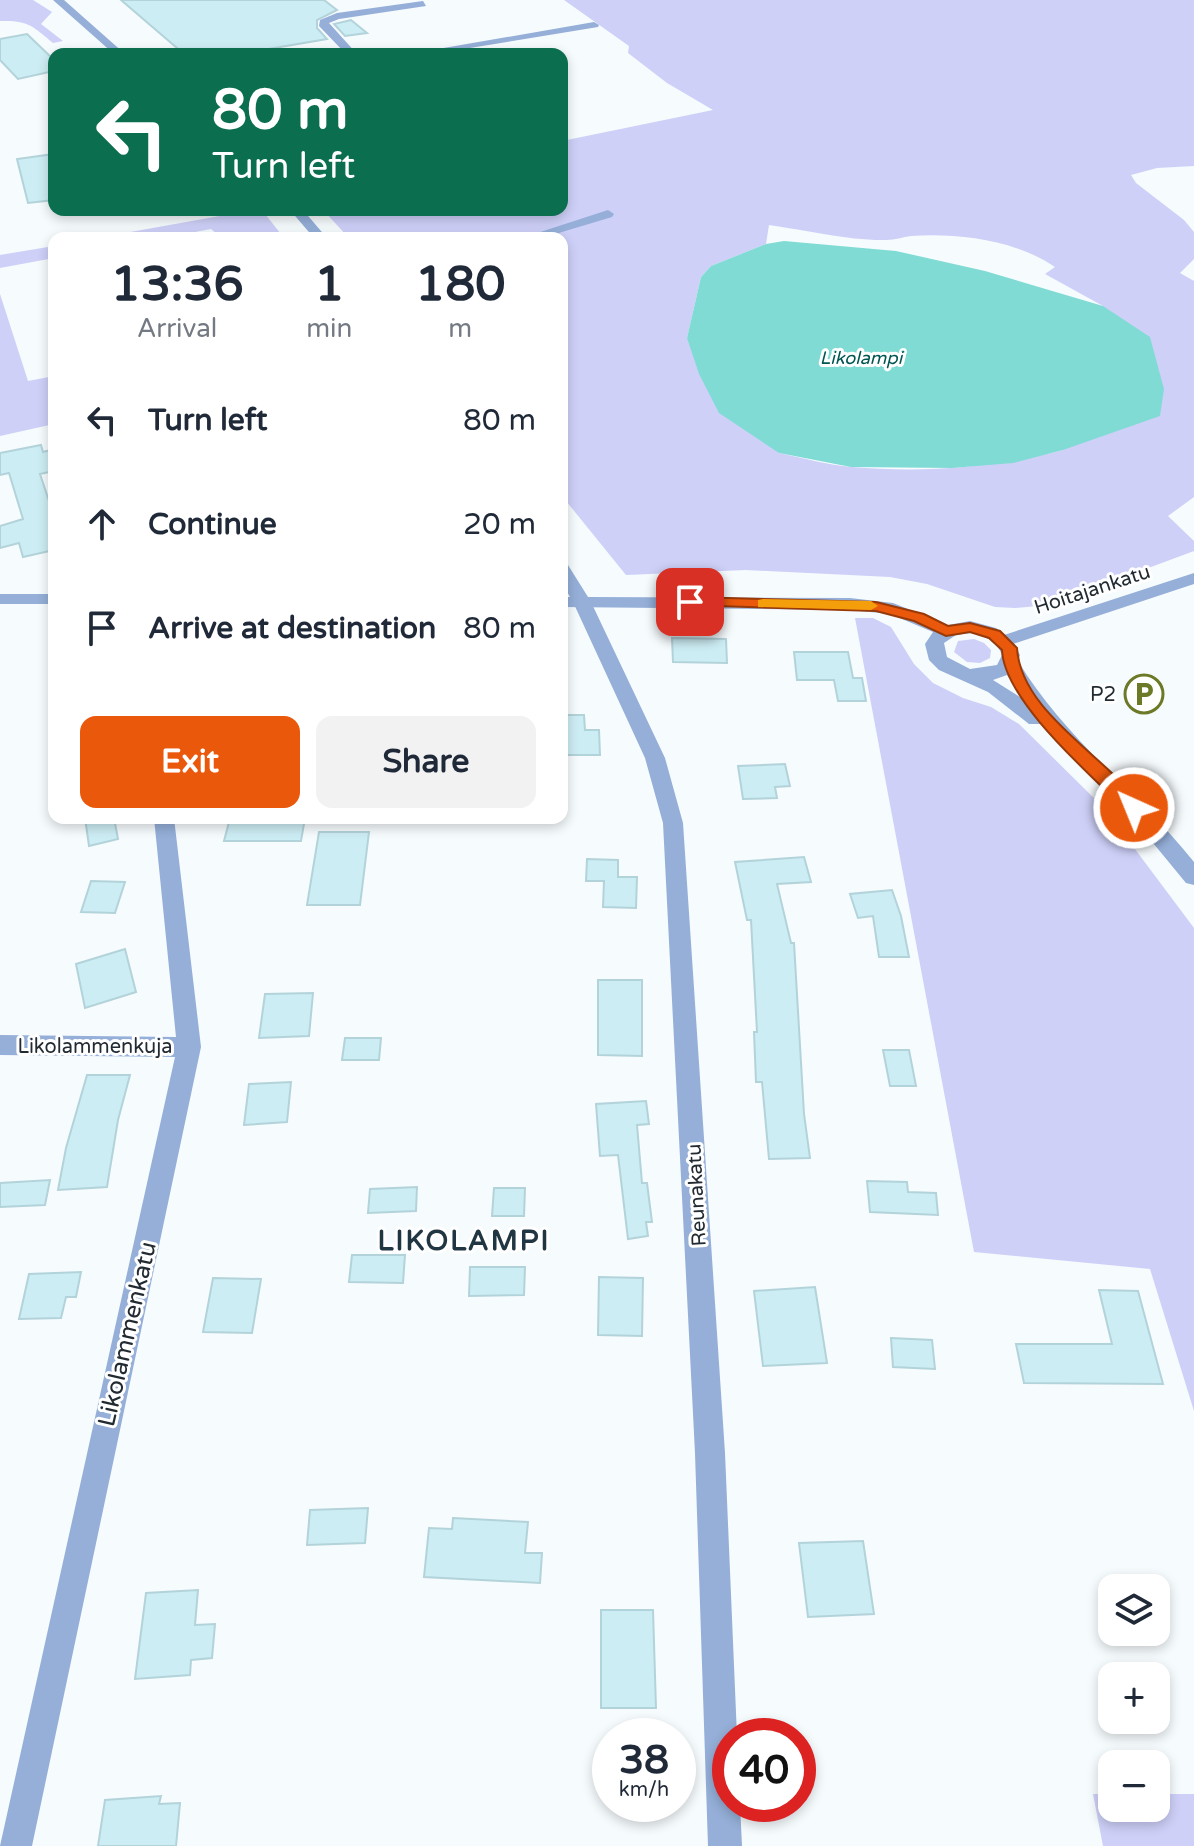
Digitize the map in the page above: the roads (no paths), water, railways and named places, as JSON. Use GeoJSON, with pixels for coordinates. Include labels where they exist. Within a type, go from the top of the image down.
{"type":"FeatureCollection","features":[{"type":"Feature","properties":{"kind":"street"},"geometry":{"type":"LineString","coordinates":[[58,0],[113,48]]}},
{"type":"Feature","properties":{"kind":"street"},"geometry":{"type":"LineString","coordinates":[[346,48],[324,26],[328,19],[423,4]]}},
{"type":"Feature","properties":{"kind":"street"},"geometry":{"type":"LineString","coordinates":[[451,48],[594,25]]}},
{"type":"Feature","properties":{"kind":"street"},"geometry":{"type":"LineString","coordinates":[[548,232],[608,214]]}},
{"type":"Feature","properties":{"kind":"street"},"geometry":{"type":"LineString","coordinates":[[301,216],[316,232]]}},
{"type":"Feature","properties":{"kind":"street","name":"Hoitajankatu"},"geometry":{"type":"LineString","coordinates":[[1004,641],[1194,578]]}},
{"type":"Feature","properties":{"kind":"street"},"geometry":{"type":"LineString","coordinates":[[0,599],[48,599]]}},
{"type":"Feature","properties":{"kind":"street"},"geometry":{"type":"LineString","coordinates":[[572,602],[850,604],[893,609],[946,631],[970,627],[983,630],[1004,641],[1009,648],[1010,663],[1032,702],[1067,742],[1126,799],[1194,877]]}},
{"type":"Feature","properties":{"kind":"street","name":"Reunakatu"},"geometry":{"type":"LineString","coordinates":[[572,602],[655,758],[673,823],[710,1453],[725,1846]]}},
{"type":"Feature","properties":{"kind":"street"},"geometry":{"type":"LineString","coordinates":[[946,631],[934,644],[938,660],[957,673],[995,688],[1067,742]]}},
{"type":"Feature","properties":{"kind":"street"},"geometry":{"type":"LineString","coordinates":[[970,676],[995,674],[1010,663]]}},
{"type":"Feature","properties":{"kind":"street","name":"Likolammenkatu"},"geometry":{"type":"LineString","coordinates":[[15,1846],[189,1047],[165,824]]}},
{"type":"Feature","properties":{"kind":"street","name":"Likolammenkuja"},"geometry":{"type":"LineString","coordinates":[[0,1045],[189,1047]]}},
{"type":"Feature","properties":{"kind":"water","name":"Likolampi"},"geometry":{"type":"Polygon","coordinates":[[[784,241],[896,251],[985,271],[1103,306],[1150,337],[1164,389],[1160,416],[1063,450],[1013,463],[952,468],[851,467],[779,453],[719,413],[699,374],[687,338],[701,277],[711,266],[766,244],[784,241]]]}},
{"type":"Feature","properties":{"kind":"place","name":"P2"},"geometry":{"type":"Point","coordinates":[1144,694]}},
{"type":"Feature","properties":{"kind":"district","name":"LIKOLAMPI"},"geometry":{"type":"Point","coordinates":[464,1240]}}]}
